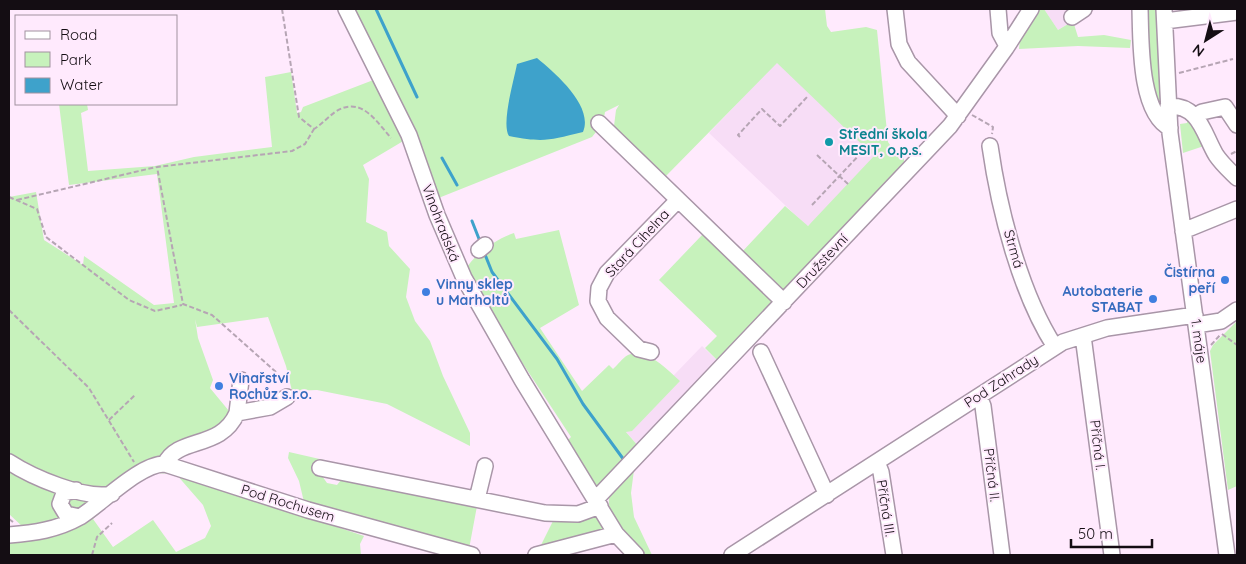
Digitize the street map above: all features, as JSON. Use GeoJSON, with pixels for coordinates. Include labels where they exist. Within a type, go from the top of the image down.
{"type":"FeatureCollection","features":[{"type":"Feature","properties":{"kind":"street","name":"Vinohradská"},"geometry":{"type":"LineString","coordinates":[[346,9],[409,135],[437,214],[464,278],[522,380],[616,534],[634,555]]}},
{"type":"Feature","properties":{"kind":"street"},"geometry":{"type":"LineString","coordinates":[[895,9],[899,44],[908,62],[958,116]]}},
{"type":"Feature","properties":{"kind":"street"},"geometry":{"type":"LineString","coordinates":[[998,9],[1000,33],[1007,46]]}},
{"type":"Feature","properties":{"kind":"street","name":"Družstevní"},"geometry":{"type":"LineString","coordinates":[[598,503],[958,116],[1031,9]]}},
{"type":"Feature","properties":{"kind":"street"},"geometry":{"type":"LineString","coordinates":[[1140,9],[1148,98],[1159,121],[1170,128]]}},
{"type":"Feature","properties":{"kind":"street"},"geometry":{"type":"LineString","coordinates":[[1165,15],[1237,12]]}},
{"type":"Feature","properties":{"kind":"street","name":"1. máje"},"geometry":{"type":"LineString","coordinates":[[1165,15],[1170,128],[1227,555]]}},
{"type":"Feature","properties":{"kind":"street"},"geometry":{"type":"LineString","coordinates":[[1168,106],[1185,108],[1196,116],[1216,156],[1237,178]]}},
{"type":"Feature","properties":{"kind":"street"},"geometry":{"type":"LineString","coordinates":[[1196,116],[1202,112],[1225,107],[1237,124]]}},
{"type":"Feature","properties":{"kind":"street","name":"Stará Cihelna"},"geometry":{"type":"LineString","coordinates":[[599,123],[784,302]]}},
{"type":"Feature","properties":{"kind":"street","name":"Strmá"},"geometry":{"type":"LineString","coordinates":[[990,146],[995,182],[1021,273],[1037,313],[1055,347]]}},
{"type":"Feature","properties":{"kind":"street","name":"Stará Cihelna"},"geometry":{"type":"LineString","coordinates":[[651,352],[639,349],[607,318],[598,301],[599,288],[607,273],[678,200]]}},
{"type":"Feature","properties":{"kind":"street"},"geometry":{"type":"LineString","coordinates":[[1183,231],[1237,209]]}},
{"type":"Feature","properties":{"kind":"street","name":"Pod Zahrady"},"geometry":{"type":"LineString","coordinates":[[732,555],[1055,347],[1083,336],[1132,323],[1221,320],[1237,310]]}},
{"type":"Feature","properties":{"kind":"street","name":"Příčná I."},"geometry":{"type":"LineString","coordinates":[[1083,336],[1112,555]]}},
{"type":"Feature","properties":{"kind":"street"},"geometry":{"type":"LineString","coordinates":[[761,352],[827,494]]}},
{"type":"Feature","properties":{"kind":"street"},"geometry":{"type":"LineString","coordinates":[[9,535],[49,530],[80,517],[150,467],[165,464],[175,452],[226,431],[237,413],[241,380]]}},
{"type":"Feature","properties":{"kind":"street","name":"Příčná II."},"geometry":{"type":"LineString","coordinates":[[979,396],[983,406],[1002,555]]}},
{"type":"Feature","properties":{"kind":"street"},"geometry":{"type":"LineString","coordinates":[[237,413],[270,407],[287,397]]}},
{"type":"Feature","properties":{"kind":"street"},"geometry":{"type":"LineString","coordinates":[[9,462],[39,479],[99,496],[112,494]]}},
{"type":"Feature","properties":{"kind":"street","name":"Příčná III."},"geometry":{"type":"LineString","coordinates":[[876,462],[881,472],[894,555]]}},
{"type":"Feature","properties":{"kind":"street","name":"Pod Rochusem"},"geometry":{"type":"LineString","coordinates":[[165,464],[325,515],[472,555]]}},
{"type":"Feature","properties":{"kind":"street"},"geometry":{"type":"LineString","coordinates":[[477,500],[485,466]]}},
{"type":"Feature","properties":{"kind":"street"},"geometry":{"type":"LineString","coordinates":[[320,468],[550,513],[578,514],[598,503]]}},
{"type":"Feature","properties":{"kind":"street"},"geometry":{"type":"LineString","coordinates":[[76,490],[67,491],[60,504],[66,514],[80,517]]}},
{"type":"Feature","properties":{"kind":"street"},"geometry":{"type":"LineString","coordinates":[[536,555],[616,534]]}},
{"type":"Feature","properties":{"kind":"path"},"geometry":{"type":"LineString","coordinates":[[282,9],[296,108],[299,117],[314,129]]}},
{"type":"Feature","properties":{"kind":"path"},"geometry":{"type":"LineString","coordinates":[[1167,75],[1233,59]]}},
{"type":"Feature","properties":{"kind":"path"},"geometry":{"type":"LineString","coordinates":[[740,137],[738,135],[762,109],[780,126],[807,97]]}},
{"type":"Feature","properties":{"kind":"path"},"geometry":{"type":"LineString","coordinates":[[17,200],[157,167],[292,151],[305,144],[314,129],[334,112],[352,105],[361,107],[367,112],[391,138]]}},
{"type":"Feature","properties":{"kind":"path"},"geometry":{"type":"LineString","coordinates":[[812,204],[862,152]]}},
{"type":"Feature","properties":{"kind":"path"},"geometry":{"type":"LineString","coordinates":[[817,155],[848,184]]}},
{"type":"Feature","properties":{"kind":"path"},"geometry":{"type":"LineString","coordinates":[[157,167],[183,304]]}},
{"type":"Feature","properties":{"kind":"path"},"geometry":{"type":"LineString","coordinates":[[9,197],[37,209],[46,237],[129,300],[155,311],[183,304],[212,316],[276,372]]}},
{"type":"Feature","properties":{"kind":"path"},"geometry":{"type":"LineString","coordinates":[[9,310],[89,388],[141,473]]}},
{"type":"Feature","properties":{"kind":"path"},"geometry":{"type":"LineString","coordinates":[[1222,334],[1237,345]]}},
{"type":"Feature","properties":{"kind":"path"},"geometry":{"type":"LineString","coordinates":[[109,420],[136,394]]}},
{"type":"Feature","properties":{"kind":"path"},"geometry":{"type":"LineString","coordinates":[[92,555],[97,538],[112,523]]}},
{"type":"Feature","properties":{"kind":"shaded area"},"geometry":{"type":"Polygon","coordinates":[[[1044,9],[1098,9],[1084,14],[1058,30],[1044,9]]]}},
{"type":"Feature","properties":{"kind":"shaded area"},"geometry":{"type":"Polygon","coordinates":[[[777,62],[875,156],[899,168],[807,226],[709,133],[777,62]]]}},
{"type":"Feature","properties":{"kind":"shaded area"},"geometry":{"type":"Polygon","coordinates":[[[702,346],[721,364],[639,447],[623,428],[702,346]]]}},
{"type":"Feature","properties":{"kind":"green space"},"geometry":{"type":"Polygon","coordinates":[[[354,9],[825,9],[827,26],[831,32],[866,27],[877,30],[888,142],[899,158],[904,157],[904,162],[899,168],[904,172],[783,293],[740,254],[785,206],[808,226],[874,156],[777,63],[666,176],[614,126],[616,110],[619,105],[605,112],[603,123],[592,137],[436,199],[414,126],[354,9]]]}},
{"type":"Feature","properties":{"kind":"green space"},"geometry":{"type":"Polygon","coordinates":[[[1035,9],[1044,9],[1058,30],[1073,21],[1078,37],[1104,35],[1131,40],[1130,48],[1078,46],[1019,49],[1020,38],[1035,9]]]}},
{"type":"Feature","properties":{"kind":"green space"},"geometry":{"type":"Polygon","coordinates":[[[1144,9],[1159,9],[1164,119],[1153,106],[1144,9]]]}},
{"type":"Feature","properties":{"kind":"green space"},"geometry":{"type":"Polygon","coordinates":[[[291,72],[297,113],[301,112],[303,107],[376,79],[405,140],[363,165],[369,179],[366,222],[387,232],[389,246],[410,269],[406,297],[415,321],[430,341],[443,376],[470,433],[470,446],[387,404],[317,390],[292,391],[286,366],[268,317],[197,327],[195,319],[198,338],[213,380],[210,388],[229,411],[221,437],[170,457],[230,491],[364,536],[360,544],[361,555],[9,555],[9,527],[10,530],[24,528],[9,514],[9,197],[36,192],[44,240],[83,265],[84,256],[154,305],[174,303],[157,174],[69,185],[59,105],[87,105],[88,110],[81,113],[88,171],[155,166],[194,157],[272,147],[265,77],[291,72]],[[155,473],[134,484],[97,512],[99,514],[93,519],[113,547],[153,520],[176,552],[205,538],[211,526],[203,505],[176,474],[155,473]]]}},
{"type":"Feature","properties":{"kind":"green space"},"geometry":{"type":"Polygon","coordinates":[[[1187,114],[1207,145],[1183,153],[1180,124],[1187,123],[1187,114]]]}},
{"type":"Feature","properties":{"kind":"green space"},"geometry":{"type":"Polygon","coordinates":[[[559,230],[579,305],[540,328],[582,391],[609,365],[613,369],[626,356],[635,353],[642,354],[656,361],[680,381],[632,431],[626,432],[639,447],[601,486],[596,486],[591,482],[567,441],[571,437],[489,312],[466,269],[480,252],[508,235],[514,233],[516,239],[559,230]]]}},
{"type":"Feature","properties":{"kind":"green space"},"geometry":{"type":"Polygon","coordinates":[[[703,234],[773,303],[721,364],[705,348],[717,336],[659,280],[703,234]]]}},
{"type":"Feature","properties":{"kind":"green space"},"geometry":{"type":"Polygon","coordinates":[[[1237,321],[1237,486],[1228,490],[1210,351],[1213,345],[1237,321]]]}},
{"type":"Feature","properties":{"kind":"green space"},"geometry":{"type":"Polygon","coordinates":[[[289,452],[324,460],[320,473],[327,483],[337,485],[345,475],[477,506],[469,549],[304,502],[299,481],[288,458],[289,452]]]}},
{"type":"Feature","properties":{"kind":"green space"},"geometry":{"type":"Polygon","coordinates":[[[634,470],[631,493],[634,517],[652,555],[646,555],[625,535],[610,510],[610,492],[634,470]]]}},
{"type":"Feature","properties":{"kind":"green space"},"geometry":{"type":"Polygon","coordinates":[[[583,516],[597,517],[607,529],[539,549],[554,519],[583,516]]]}},
{"type":"Feature","properties":{"kind":"water"},"geometry":{"type":"Polygon","coordinates":[[[537,58],[562,81],[578,101],[585,122],[583,132],[547,140],[509,136],[506,122],[507,112],[517,64],[537,58]]]}},
{"type":"Feature","properties":{"kind":"waterway"},"geometry":{"type":"LineString","coordinates":[[376,9],[417,97]]}},
{"type":"Feature","properties":{"kind":"waterway"},"geometry":{"type":"LineString","coordinates":[[442,158],[457,185]]}},
{"type":"Feature","properties":{"kind":"waterway"},"geometry":{"type":"LineString","coordinates":[[472,221],[481,244]]}},
{"type":"Feature","properties":{"kind":"waterway"},"geometry":{"type":"LineString","coordinates":[[484,252],[492,272],[557,359],[583,404],[624,460]]}},
{"type":"Feature","properties":{"kind":"place","name":"Střední škola MESIT, o.p.s."},"geometry":{"type":"Point","coordinates":[829,142]}},
{"type":"Feature","properties":{"kind":"place","name":"Čistírna peří"},"geometry":{"type":"Point","coordinates":[1225,280]}},
{"type":"Feature","properties":{"kind":"place","name":"Vinny sklep u Marholtů"},"geometry":{"type":"Point","coordinates":[426,292]}},
{"type":"Feature","properties":{"kind":"place","name":"Autobaterie STABAT"},"geometry":{"type":"Point","coordinates":[1153,299]}},
{"type":"Feature","properties":{"kind":"place","name":"Vinařství Rochůz s.r.o."},"geometry":{"type":"Point","coordinates":[219,386]}}]}
